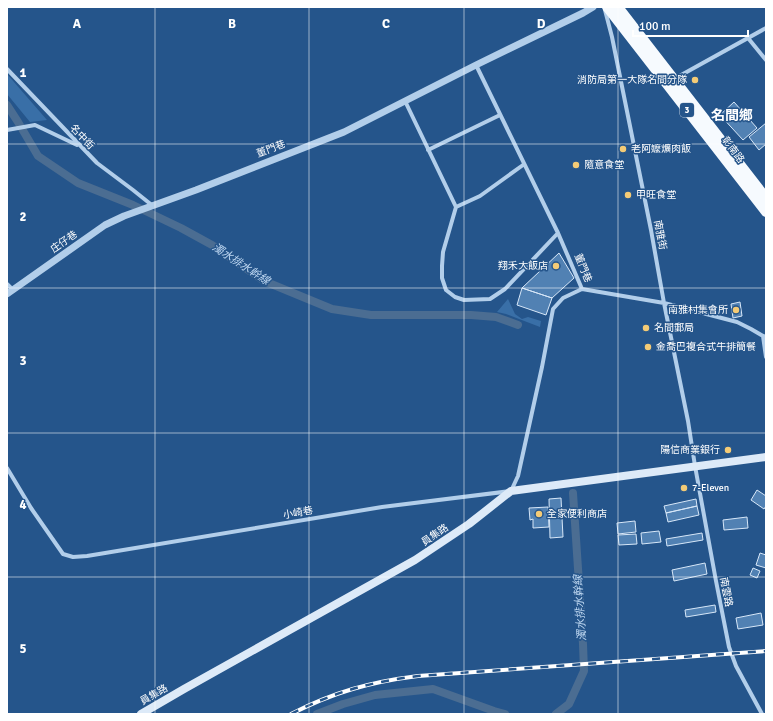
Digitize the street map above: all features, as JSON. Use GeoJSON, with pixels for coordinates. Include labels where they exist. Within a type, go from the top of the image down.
{"type":"FeatureCollection","features":[{"type":"Feature","properties":{"kind":"main road","name":"彰南路"},"geometry":{"type":"LineString","coordinates":[[607,7],[766,212]]}},
{"type":"Feature","properties":{"kind":"main road","name":"彰南路"},"geometry":{"type":"LineString","coordinates":[[618,7],[766,198]]}},
{"type":"Feature","properties":{"kind":"main road","name":"員集路"},"geometry":{"type":"LineString","coordinates":[[140,714],[415,560],[469,524],[511,492],[766,457]]}},
{"type":"Feature","properties":{"kind":"street","name":"董門巷"},"geometry":{"type":"LineString","coordinates":[[142,210],[344,132],[583,13],[592,7]]}},
{"type":"Feature","properties":{"kind":"street","name":"南雅街"},"geometry":{"type":"LineString","coordinates":[[604,7],[612,37],[650,223],[664,303],[688,421],[695,466]]}},
{"type":"Feature","properties":{"kind":"street"},"geometry":{"type":"LineString","coordinates":[[674,79],[766,28]]}},
{"type":"Feature","properties":{"kind":"street"},"geometry":{"type":"LineString","coordinates":[[748,38],[766,60]]}},
{"type":"Feature","properties":{"kind":"street","name":"董門巷"},"geometry":{"type":"LineString","coordinates":[[476,65],[558,233],[582,288],[563,298],[553,309],[518,476],[511,492]]}},
{"type":"Feature","properties":{"kind":"street","name":"名中街"},"geometry":{"type":"LineString","coordinates":[[7,69],[97,163],[153,206]]}},
{"type":"Feature","properties":{"kind":"street"},"geometry":{"type":"LineString","coordinates":[[405,101],[456,206],[443,252],[442,278],[446,290],[455,297],[464,300],[490,299],[505,289],[558,233]]}},
{"type":"Feature","properties":{"kind":"street"},"geometry":{"type":"LineString","coordinates":[[428,150],[500,115]]}},
{"type":"Feature","properties":{"kind":"street"},"geometry":{"type":"LineString","coordinates":[[8,130],[35,125],[81,147]]}},
{"type":"Feature","properties":{"kind":"street"},"geometry":{"type":"LineString","coordinates":[[456,206],[480,196],[524,165]]}},
{"type":"Feature","properties":{"kind":"street","name":"庄仔巷"},"geometry":{"type":"LineString","coordinates":[[7,294],[105,225],[142,210]]}},
{"type":"Feature","properties":{"kind":"street"},"geometry":{"type":"LineString","coordinates":[[7,284],[14,290]]}},
{"type":"Feature","properties":{"kind":"street"},"geometry":{"type":"LineString","coordinates":[[582,288],[664,303],[737,322],[764,337],[766,357]]}},
{"type":"Feature","properties":{"kind":"street","name":"南雲路"},"geometry":{"type":"LineString","coordinates":[[695,466],[729,648],[736,666],[762,714]]}},
{"type":"Feature","properties":{"kind":"street","name":"小崎巷"},"geometry":{"type":"LineString","coordinates":[[7,468],[31,508],[63,554],[73,557],[87,556],[382,507],[511,492]]}},
{"type":"Feature","properties":{"kind":"shaded area"},"geometry":{"type":"Polygon","coordinates":[[[7,74],[47,120],[30,122],[7,94],[7,74]]]}},
{"type":"Feature","properties":{"kind":"shaded area"},"geometry":{"type":"Polygon","coordinates":[[[508,299],[515,314],[522,319],[528,317],[541,321],[540,327],[497,312],[508,299]]]}},
{"type":"Feature","properties":{"kind":"building"},"geometry":{"type":"Polygon","coordinates":[[[734,102],[757,128],[743,140],[720,115],[734,102]]]}},
{"type":"Feature","properties":{"kind":"building"},"geometry":{"type":"Polygon","coordinates":[[[766,123],[766,144],[759,150],[749,137],[766,123]]]}},
{"type":"Feature","properties":{"kind":"building","name":"翔禾大飯店"},"geometry":{"type":"Polygon","coordinates":[[[559,253],[574,278],[552,298],[522,288],[559,253]]]}},
{"type":"Feature","properties":{"kind":"building"},"geometry":{"type":"Polygon","coordinates":[[[522,288],[552,298],[546,315],[517,305],[522,288]]]}},
{"type":"Feature","properties":{"kind":"building","name":"南雅村集會所"},"geometry":{"type":"Polygon","coordinates":[[[740,302],[742,316],[733,318],[731,304],[740,302]]]}},
{"type":"Feature","properties":{"kind":"building"},"geometry":{"type":"Polygon","coordinates":[[[757,490],[766,496],[766,506],[764,509],[751,500],[757,490]]]}},
{"type":"Feature","properties":{"kind":"building"},"geometry":{"type":"Polygon","coordinates":[[[561,498],[563,537],[550,538],[549,499],[561,498]]]}},
{"type":"Feature","properties":{"kind":"building"},"geometry":{"type":"Polygon","coordinates":[[[696,499],[697,506],[666,513],[664,506],[696,499]]]}},
{"type":"Feature","properties":{"kind":"building"},"geometry":{"type":"Polygon","coordinates":[[[697,506],[699,515],[668,522],[666,513],[697,506]]]}},
{"type":"Feature","properties":{"kind":"building","name":"全家便利商店"},"geometry":{"type":"Polygon","coordinates":[[[548,507],[549,527],[533,528],[533,519],[530,520],[529,508],[548,507]]]}},
{"type":"Feature","properties":{"kind":"building"},"geometry":{"type":"Polygon","coordinates":[[[747,517],[748,528],[724,530],[723,520],[747,517]]]}},
{"type":"Feature","properties":{"kind":"building"},"geometry":{"type":"Polygon","coordinates":[[[635,521],[636,532],[618,534],[617,523],[635,521]]]}},
{"type":"Feature","properties":{"kind":"building"},"geometry":{"type":"Polygon","coordinates":[[[659,531],[661,542],[642,544],[641,533],[659,531]]]}},
{"type":"Feature","properties":{"kind":"building"},"geometry":{"type":"Polygon","coordinates":[[[702,533],[703,540],[667,546],[666,539],[702,533]]]}},
{"type":"Feature","properties":{"kind":"building"},"geometry":{"type":"Polygon","coordinates":[[[636,534],[637,544],[619,545],[618,535],[636,534]]]}},
{"type":"Feature","properties":{"kind":"building"},"geometry":{"type":"Polygon","coordinates":[[[760,553],[766,555],[766,568],[756,565],[760,553]]]}},
{"type":"Feature","properties":{"kind":"building"},"geometry":{"type":"Polygon","coordinates":[[[705,563],[707,574],[674,581],[672,570],[705,563]]]}},
{"type":"Feature","properties":{"kind":"building"},"geometry":{"type":"Polygon","coordinates":[[[753,568],[760,571],[757,578],[750,575],[753,568]]]}},
{"type":"Feature","properties":{"kind":"building"},"geometry":{"type":"Polygon","coordinates":[[[715,605],[716,612],[686,617],[685,610],[715,605]]]}},
{"type":"Feature","properties":{"kind":"building"},"geometry":{"type":"Polygon","coordinates":[[[761,613],[763,625],[738,629],[736,618],[761,613]]]}},
{"type":"Feature","properties":{"kind":"waterway","name":"濁水排水幹線"},"geometry":{"type":"LineString","coordinates":[[7,105],[38,156],[78,183],[133,205],[212,245],[264,281],[332,309],[371,315],[471,315],[496,317],[518,325]]}},
{"type":"Feature","properties":{"kind":"waterway","name":"濁水排水幹線"},"geometry":{"type":"LineString","coordinates":[[556,714],[569,704],[584,671],[573,493]]}},
{"type":"Feature","properties":{"kind":"waterway","name":"濁水排水幹線"},"geometry":{"type":"LineString","coordinates":[[317,714],[343,704],[375,695],[433,689],[505,714]]}},
{"type":"Feature","properties":{"kind":"railway"},"geometry":{"type":"LineString","coordinates":[[291,714],[337,694],[368,685],[401,678],[766,651]]}},
{"type":"Feature","properties":{"kind":"place","name":"消防局第一大隊名間分隊"},"geometry":{"type":"Point","coordinates":[695,80]}},
{"type":"Feature","properties":{"kind":"place","name":"老阿嬤爌肉飯"},"geometry":{"type":"Point","coordinates":[623,149]}},
{"type":"Feature","properties":{"kind":"place","name":"隨意食堂"},"geometry":{"type":"Point","coordinates":[576,165]}},
{"type":"Feature","properties":{"kind":"place","name":"甲旺食堂"},"geometry":{"type":"Point","coordinates":[628,195]}},
{"type":"Feature","properties":{"kind":"place","name":"翔禾大飯店"},"geometry":{"type":"Point","coordinates":[556,266]}},
{"type":"Feature","properties":{"kind":"place","name":"南雅村集會所"},"geometry":{"type":"Point","coordinates":[736,310]}},
{"type":"Feature","properties":{"kind":"place","name":"名間郵局"},"geometry":{"type":"Point","coordinates":[646,328]}},
{"type":"Feature","properties":{"kind":"place","name":"金喬巴複合式牛排簡餐"},"geometry":{"type":"Point","coordinates":[648,347]}},
{"type":"Feature","properties":{"kind":"place","name":"陽信商業銀行"},"geometry":{"type":"Point","coordinates":[728,450]}},
{"type":"Feature","properties":{"kind":"place","name":"7-Eleven"},"geometry":{"type":"Point","coordinates":[684,488]}},
{"type":"Feature","properties":{"kind":"place","name":"全家便利商店"},"geometry":{"type":"Point","coordinates":[539,514]}},
{"type":"Feature","properties":{"kind":"district","name":"名間鄉"},"geometry":{"type":"Point","coordinates":[732,115]}}]}
